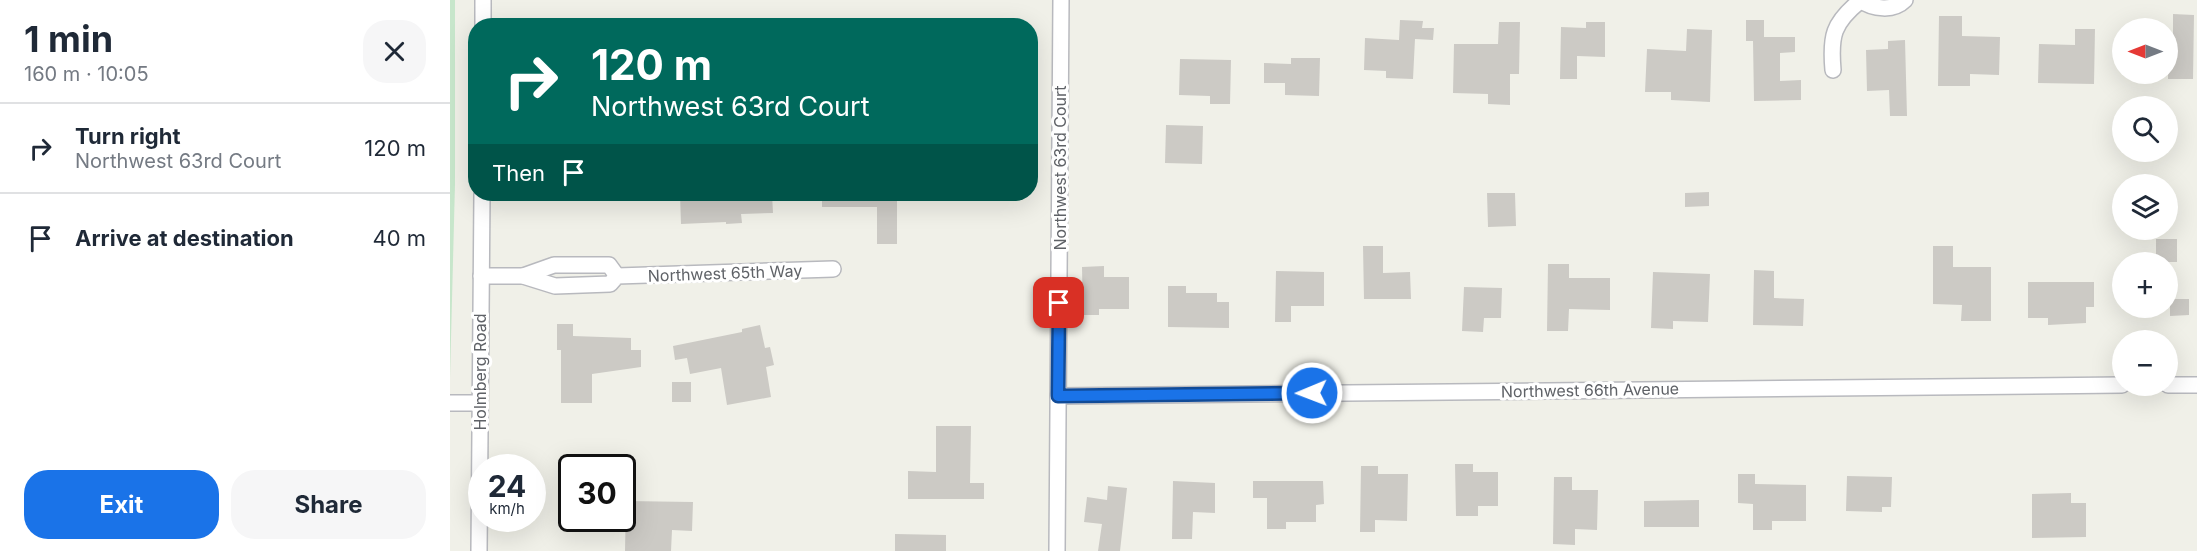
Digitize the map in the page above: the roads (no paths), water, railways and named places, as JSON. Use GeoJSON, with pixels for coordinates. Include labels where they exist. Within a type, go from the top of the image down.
{"type":"FeatureCollection","features":[{"type":"Feature","properties":{"kind":"street"},"geometry":{"type":"LineString","coordinates":[[483,0],[483,18]]}},
{"type":"Feature","properties":{"kind":"street","name":"Northwest 63rd Court"},"geometry":{"type":"LineString","coordinates":[[1057,551],[1060,0]]}},
{"type":"Feature","properties":{"kind":"street"},"geometry":{"type":"LineString","coordinates":[[1833,70],[1832,37],[1845,14],[1860,1],[1887,9],[1899,6],[1905,0]]}},
{"type":"Feature","properties":{"kind":"street","name":"Holmberg Road"},"geometry":{"type":"LineString","coordinates":[[479,551],[482,201]]}},
{"type":"Feature","properties":{"kind":"street","name":"Northwest 65th Way"},"geometry":{"type":"LineString","coordinates":[[523,276],[554,265],[609,266],[617,276]]}},
{"type":"Feature","properties":{"kind":"street"},"geometry":{"type":"LineString","coordinates":[[571,265],[571,286]]}},
{"type":"Feature","properties":{"kind":"street","name":"Northwest 65th Way"},"geometry":{"type":"LineString","coordinates":[[481,276],[523,276],[555,286],[571,286],[610,284],[617,276],[833,269]]}},
{"type":"Feature","properties":{"kind":"street","name":"Northwest 66th Avenue"},"geometry":{"type":"LineString","coordinates":[[1058,396],[2112,385]]}},
{"type":"Feature","properties":{"kind":"street"},"geometry":{"type":"LineString","coordinates":[[2178,385],[2197,385]]}},
{"type":"Feature","properties":{"kind":"street"},"geometry":{"type":"LineString","coordinates":[[450,403],[480,403]]}}]}
